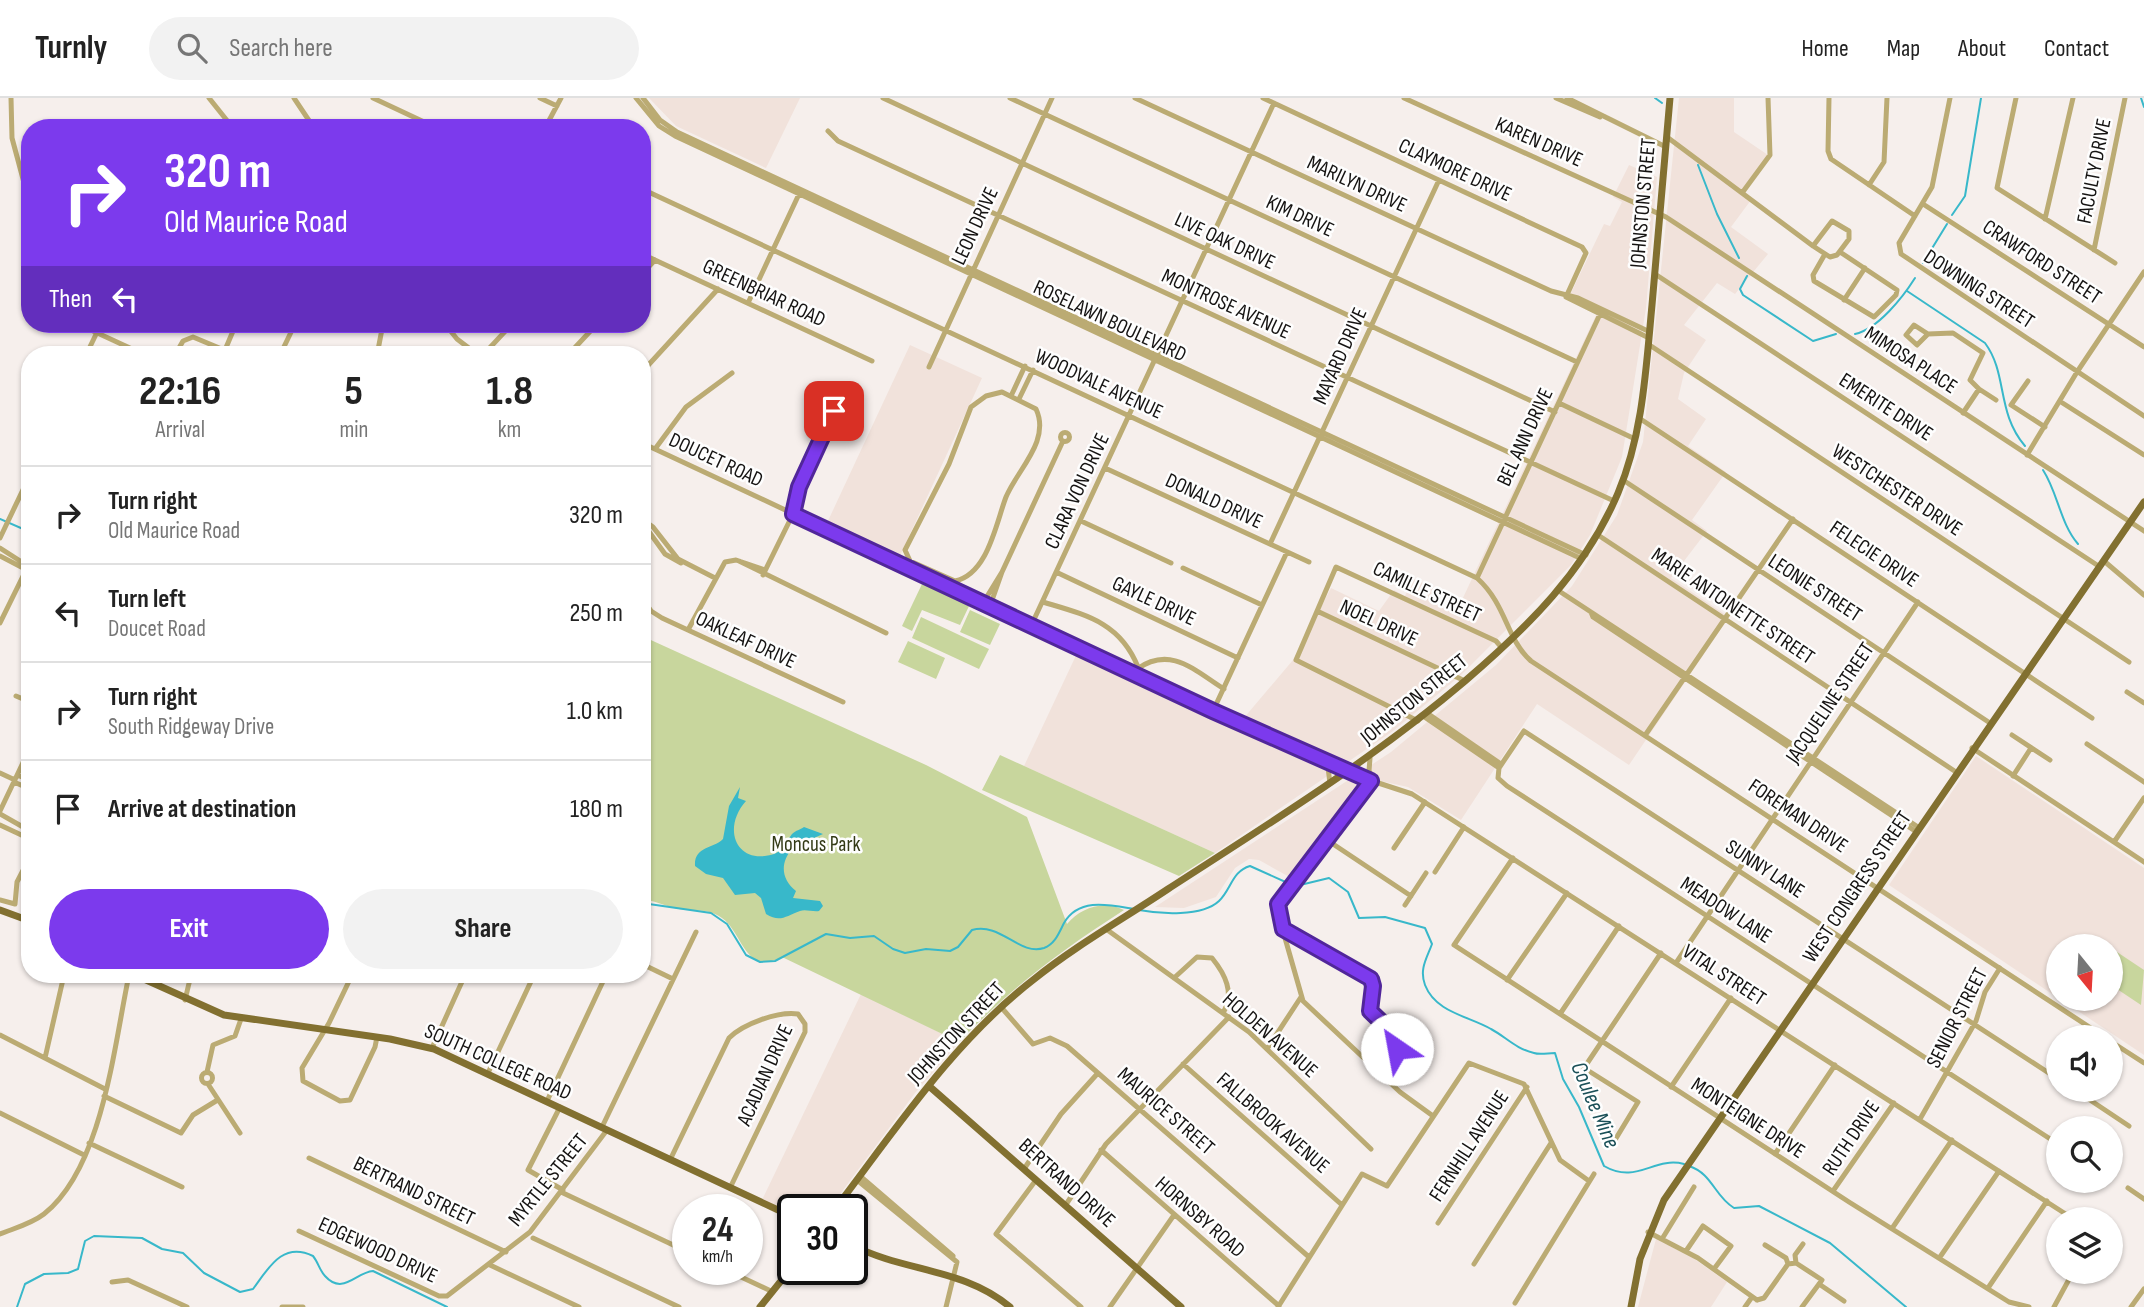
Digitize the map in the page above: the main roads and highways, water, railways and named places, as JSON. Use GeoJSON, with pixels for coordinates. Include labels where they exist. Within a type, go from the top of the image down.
{"type":"FeatureCollection","features":[{"type":"Feature","properties":{"kind":"main road","name":"JOHNSTON STREET"},"geometry":{"type":"LineString","coordinates":[[847,1194],[929,1086],[1001,1007],[1035,978],[1370,758],[1503,648],[1559,591],[1598,535],[1623,480],[1635,439],[1649,338],[1670,98]]}},
{"type":"Feature","properties":{"kind":"main road","name":"WEST CONGRESS STREET"},"geometry":{"type":"LineString","coordinates":[[1631,1307],[1648,1232],[1694,1155],[1782,1031],[1916,829],[2144,502]]}},
{"type":"Feature","properties":{"kind":"main road"},"geometry":{"type":"LineString","coordinates":[[0,910],[21,918]]}},
{"type":"Feature","properties":{"kind":"main road","name":"SOUTH COLLEGE ROAD"},"geometry":{"type":"LineString","coordinates":[[158,983],[185,1000],[241,1020],[377,1037],[432,1048],[777,1210]]}},
{"type":"Feature","properties":{"kind":"main road","name":"BERTRAND DRIVE"},"geometry":{"type":"LineString","coordinates":[[929,1086],[1181,1307]]}},
{"type":"Feature","properties":{"kind":"main road"},"geometry":{"type":"LineString","coordinates":[[868,1252],[892,1262],[955,1276],[983,1288],[1010,1307]]}},
{"type":"Feature","properties":{"kind":"main road"},"geometry":{"type":"LineString","coordinates":[[760,1307],[778,1285]]}},
{"type":"Feature","properties":{"kind":"water"},"geometry":{"type":"Polygon","coordinates":[[[740,787],[738,798],[746,801],[739,812],[734,833],[742,850],[750,855],[777,853],[792,834],[804,827],[823,834],[814,838],[814,848],[792,849],[784,865],[787,881],[796,891],[793,898],[820,901],[823,906],[819,911],[802,910],[787,917],[771,917],[766,914],[761,898],[755,893],[735,895],[723,878],[706,874],[695,866],[701,851],[723,839],[729,806],[740,787]]]}},
{"type":"Feature","properties":{"kind":"waterway"},"geometry":{"type":"LineString","coordinates":[[1655,98],[1662,103]]}},
{"type":"Feature","properties":{"kind":"waterway"},"geometry":{"type":"LineString","coordinates":[[1952,215],[1965,196],[1981,98]]}},
{"type":"Feature","properties":{"kind":"waterway"},"geometry":{"type":"LineString","coordinates":[[2141,98],[2144,107]]}},
{"type":"Feature","properties":{"kind":"waterway"},"geometry":{"type":"LineString","coordinates":[[1698,165],[1717,214],[1739,258]]}},
{"type":"Feature","properties":{"kind":"waterway"},"geometry":{"type":"LineString","coordinates":[[1923,263],[1947,224]]}},
{"type":"Feature","properties":{"kind":"waterway"},"geometry":{"type":"LineString","coordinates":[[1747,276],[1740,289],[1743,295],[1813,341],[1836,334]]}},
{"type":"Feature","properties":{"kind":"waterway"},"geometry":{"type":"LineString","coordinates":[[1855,334],[1881,319],[1897,303],[1915,278]]}},
{"type":"Feature","properties":{"kind":"waterway"},"geometry":{"type":"LineString","coordinates":[[1907,291],[1985,343],[1997,367],[2010,420],[2025,446]]}},
{"type":"Feature","properties":{"kind":"waterway"},"geometry":{"type":"LineString","coordinates":[[2043,470],[2067,527],[2078,544]]}},
{"type":"Feature","properties":{"kind":"waterway","name":"Coulee Mine"},"geometry":{"type":"LineString","coordinates":[[0,519],[21,528]]}},
{"type":"Feature","properties":{"kind":"waterway","name":"Coulee Mine"},"geometry":{"type":"LineString","coordinates":[[1139,910],[1158,913],[1202,910],[1219,901],[1235,876],[1250,866],[1290,884]]}},
{"type":"Feature","properties":{"kind":"waterway","name":"Coulee Mine"},"geometry":{"type":"LineString","coordinates":[[1296,886],[1329,878],[1348,892],[1359,918],[1385,917],[1425,928],[1432,944],[1423,974],[1430,994],[1445,1008],[1491,1029],[1522,1049],[1536,1054],[1555,1053],[1563,1079],[1579,1107],[1604,1166],[1626,1173],[1663,1164],[1684,1164]]}},
{"type":"Feature","properties":{"kind":"waterway","name":"Coulee Mine"},"geometry":{"type":"LineString","coordinates":[[651,904],[711,913],[727,924],[746,955],[760,962],[775,961],[826,934],[850,938],[874,936],[893,949],[905,953],[926,949],[950,951],[958,947],[972,930],[982,929],[1001,934],[1026,947],[1044,948],[1054,941],[1064,923],[1078,909],[1096,905],[1134,909]]}},
{"type":"Feature","properties":{"kind":"waterway","name":"Coulee Mine"},"geometry":{"type":"LineString","coordinates":[[1689,1166],[1703,1174],[1722,1198],[1734,1208],[1759,1206],[1830,1243],[1906,1307]]}},
{"type":"Feature","properties":{"kind":"waterway"},"geometry":{"type":"LineString","coordinates":[[17,1307],[25,1284],[44,1274],[68,1273],[78,1269],[85,1241],[94,1236],[142,1238],[162,1249],[183,1253],[204,1273],[240,1292],[253,1289],[277,1259],[293,1252],[302,1252],[313,1256],[323,1274],[332,1282],[344,1283],[373,1271],[447,1307]]}},
{"type":"Feature","properties":{"kind":"park label","name":"Moncus Park"},"geometry":{"type":"Point","coordinates":[816,844]}}]}
